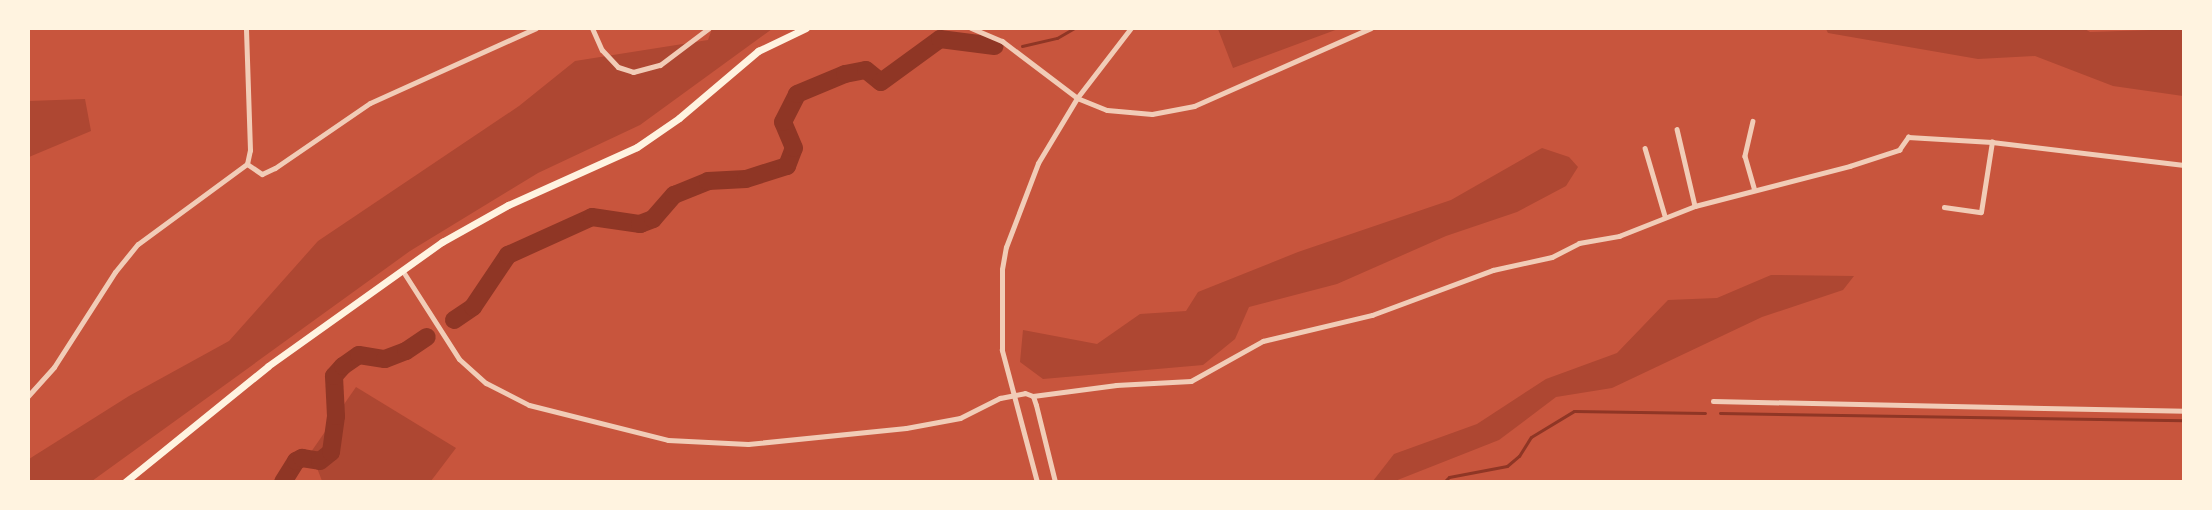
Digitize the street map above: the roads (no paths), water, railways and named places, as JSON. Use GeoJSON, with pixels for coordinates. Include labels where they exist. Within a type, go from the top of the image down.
{"type":"FeatureCollection","features":[{"type":"Feature","properties":{"kind":"highway"},"geometry":{"type":"LineString","coordinates":[[125,482],[268,366],[474,222],[637,147],[679,118],[758,51],[806,28]]}},
{"type":"Feature","properties":{"kind":"street"},"geometry":{"type":"LineString","coordinates":[[28,396],[54,367],[115,272],[138,244],[247,164],[250,150],[246,28]]}},
{"type":"Feature","properties":{"kind":"street"},"geometry":{"type":"LineString","coordinates":[[247,164],[262,174],[276,168],[370,103],[536,28]]}},
{"type":"Feature","properties":{"kind":"street"},"geometry":{"type":"LineString","coordinates":[[592,28],[602,50],[618,67],[633,72],[660,65],[709,28]]}},
{"type":"Feature","properties":{"kind":"street"},"geometry":{"type":"LineString","coordinates":[[971,28],[1002,41],[1077,98],[1126,114],[1152,114],[1194,106],[1371,28]]}},
{"type":"Feature","properties":{"kind":"street"},"geometry":{"type":"LineString","coordinates":[[1037,482],[1002,351],[1002,269],[1014,219],[1034,171],[1077,98],[1131,28]]}},
{"type":"Feature","properties":{"kind":"street"},"geometry":{"type":"LineString","coordinates":[[1753,121],[1745,156],[1755,190]]}},
{"type":"Feature","properties":{"kind":"street"},"geometry":{"type":"LineString","coordinates":[[1677,129],[1695,206]]}},
{"type":"Feature","properties":{"kind":"street"},"geometry":{"type":"LineString","coordinates":[[404,273],[459,359],[486,383],[529,405],[637,434],[707,444],[805,439],[960,418],[1000,398],[1025,393],[1033,396],[1058,390],[1191,381],[1263,341],[1372,315],[1493,270],[1552,257],[1579,243],[1619,236],[1695,206],[1899,150],[1908,137],[1992,142],[2184,165]]}},
{"type":"Feature","properties":{"kind":"street"},"geometry":{"type":"LineString","coordinates":[[1944,207],[1981,212],[1992,142]]}},
{"type":"Feature","properties":{"kind":"street"},"geometry":{"type":"LineString","coordinates":[[1645,148],[1665,216]]}},
{"type":"Feature","properties":{"kind":"street"},"geometry":{"type":"LineString","coordinates":[[1033,396],[1055,482]]}},
{"type":"Feature","properties":{"kind":"street"},"geometry":{"type":"LineString","coordinates":[[1713,401],[2184,411]]}},
{"type":"Feature","properties":{"kind":"waterway"},"geometry":{"type":"LineString","coordinates":[[1022,46],[1057,38],[1074,28]]}},
{"type":"Feature","properties":{"kind":"waterway"},"geometry":{"type":"LineString","coordinates":[[454,320],[473,307],[508,255],[592,217],[640,224],[653,219],[674,195],[708,181],[746,179],[787,166],[794,148],[783,122],[797,94],[845,74],[866,70],[881,82],[940,39],[995,46]]}},
{"type":"Feature","properties":{"kind":"waterway"},"geometry":{"type":"LineString","coordinates":[[283,482],[296,461],[302,458],[320,461],[331,452],[336,416],[334,376],[343,366],[359,355],[385,359],[406,351],[427,337]]}},
{"type":"Feature","properties":{"kind":"waterway"},"geometry":{"type":"LineString","coordinates":[[1444,482],[1449,477],[1507,466],[1519,456],[1531,437],[1574,411],[1705,413]]}},
{"type":"Feature","properties":{"kind":"waterway"},"geometry":{"type":"LineString","coordinates":[[1720,413],[2184,420]]}}]}
